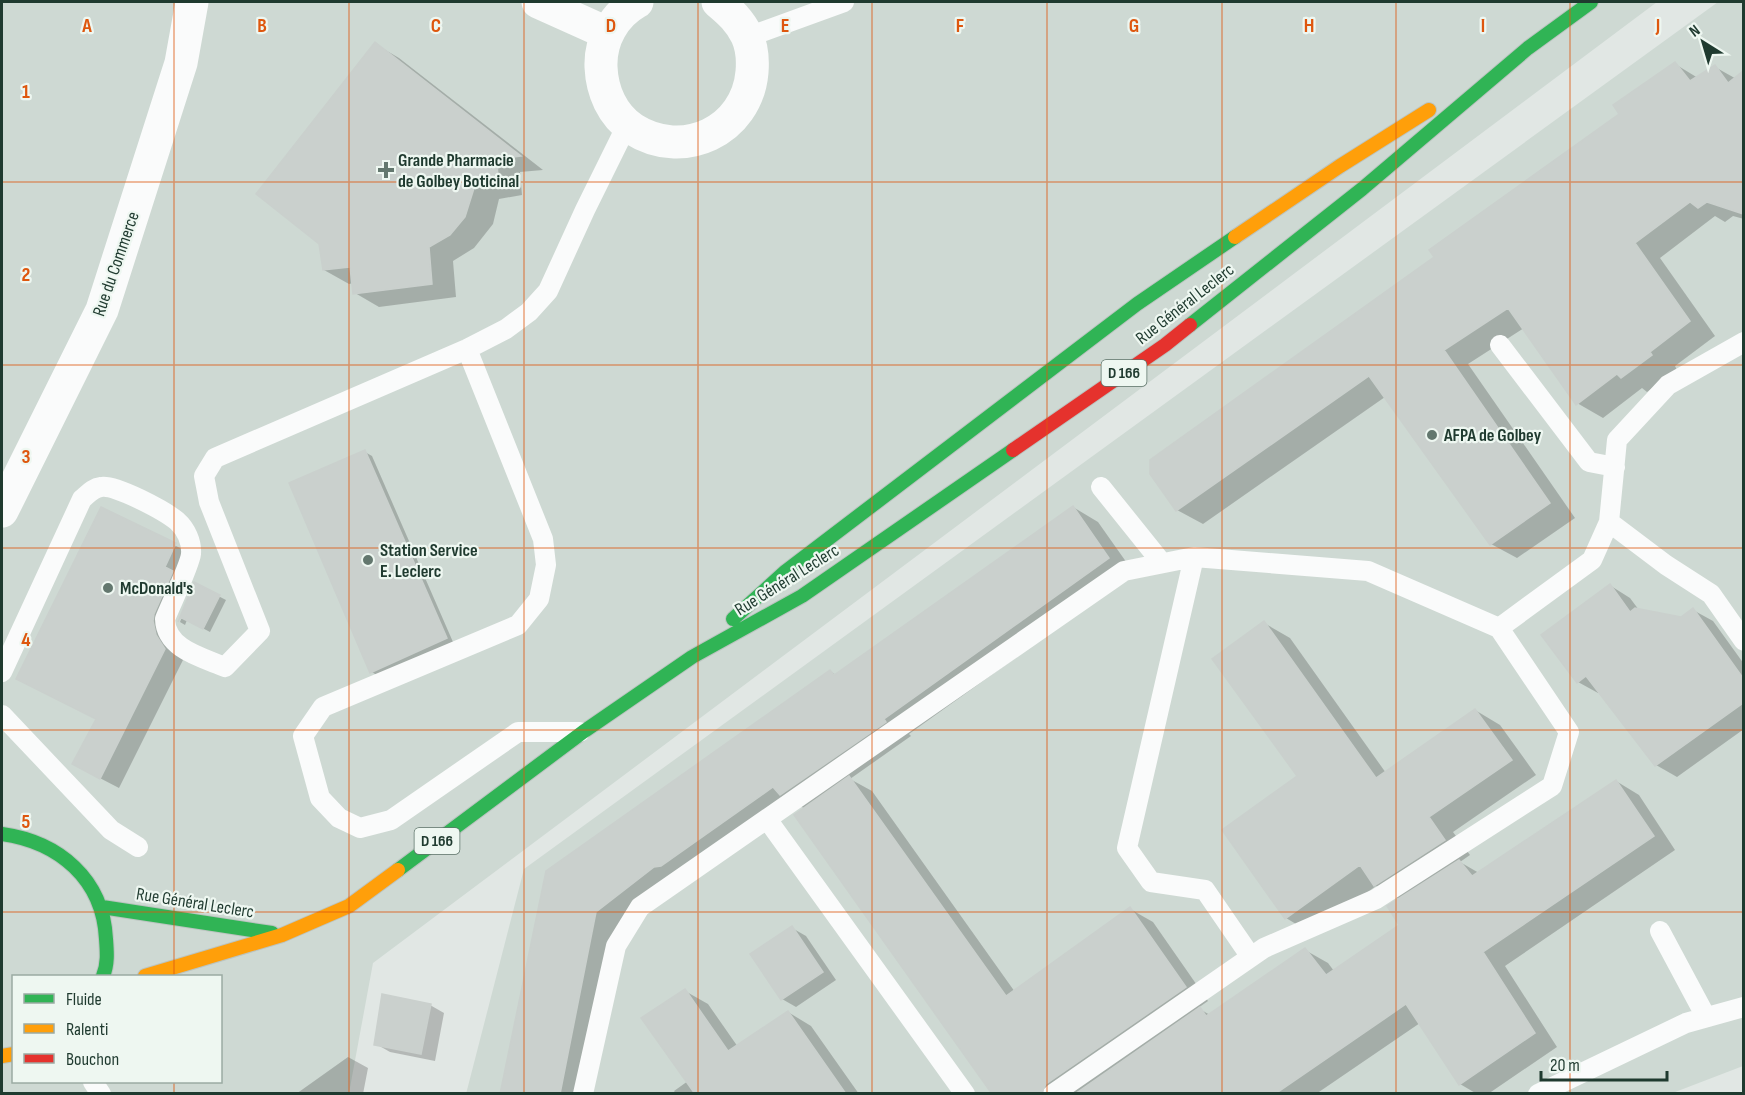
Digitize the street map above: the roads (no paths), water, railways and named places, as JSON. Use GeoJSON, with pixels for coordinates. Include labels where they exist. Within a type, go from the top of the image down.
{"type":"FeatureCollection","features":[{"type":"Feature","properties":{"kind":"main road","name":"Rue Général Leclerc"},"geometry":{"type":"LineString","coordinates":[[692,657],[786,571],[1137,304],[1340,166],[1528,48],[1591,2]]}},
{"type":"Feature","properties":{"kind":"main road","name":"Rue Général Leclerc"},"geometry":{"type":"LineString","coordinates":[[148,975],[282,935],[349,906],[583,732],[692,657],[802,596],[1165,345],[1362,189],[1528,48]]}},
{"type":"Feature","properties":{"kind":"main road"},"geometry":{"type":"LineString","coordinates":[[2,832],[36,841],[64,856],[87,879],[102,907],[108,938],[106,969],[103,975]]}},
{"type":"Feature","properties":{"kind":"main road","name":"Rue Général Leclerc"},"geometry":{"type":"LineString","coordinates":[[102,907],[282,935]]}},
{"type":"Feature","properties":{"kind":"street","name":"Rue du Commerce"},"geometry":{"type":"LineString","coordinates":[[2,511],[102,310],[181,63],[192,2]]}},
{"type":"Feature","properties":{"kind":"street"},"geometry":{"type":"LineString","coordinates":[[538,2],[607,33]]}},
{"type":"Feature","properties":{"kind":"street"},"geometry":{"type":"LineString","coordinates":[[637,2],[617,18],[607,33],[601,57],[602,82],[611,105],[627,125],[644,136],[663,142],[684,142],[704,138],[725,125],[742,108],[751,86],[753,61],[748,37],[735,17],[718,2]]}},
{"type":"Feature","properties":{"kind":"lane"},"geometry":{"type":"LineString","coordinates":[[748,37],[844,2]]}},
{"type":"Feature","properties":{"kind":"lane"},"geometry":{"type":"LineString","coordinates":[[2,672],[82,500],[92,490],[101,486],[115,488],[145,502],[176,520],[188,535],[191,555],[165,619],[165,628],[176,644],[225,667],[260,631],[209,502],[204,476],[215,458],[467,349],[506,329],[529,312],[549,291],[585,210],[627,125]]}},
{"type":"Feature","properties":{"kind":"lane"},"geometry":{"type":"LineString","coordinates":[[1499,628],[1592,560],[1608,522],[1617,440],[1668,386],[1743,342]]}},
{"type":"Feature","properties":{"kind":"lane"},"geometry":{"type":"LineString","coordinates":[[1500,345],[1589,462],[1615,467]]}},
{"type":"Feature","properties":{"kind":"lane"},"geometry":{"type":"LineString","coordinates":[[467,349],[543,539],[546,565],[539,599],[518,625],[323,707],[303,736],[320,798],[339,818],[360,828],[391,820],[518,732],[583,732]]}},
{"type":"Feature","properties":{"kind":"lane"},"geometry":{"type":"LineString","coordinates":[[1101,487],[1162,563]]}},
{"type":"Feature","properties":{"kind":"lane"},"geometry":{"type":"LineString","coordinates":[[1608,522],[1666,565],[1711,594],[1743,641]]}},
{"type":"Feature","properties":{"kind":"lane"},"geometry":{"type":"LineString","coordinates":[[1194,556],[1127,848],[1151,882],[1205,890],[1251,957]]}},
{"type":"Feature","properties":{"kind":"lane"},"geometry":{"type":"LineString","coordinates":[[583,1094],[616,946],[640,907],[1124,571],[1194,556],[1368,570],[1499,628],[1569,732],[1551,786],[1376,899],[1264,948],[1053,1094]]}},
{"type":"Feature","properties":{"kind":"lane"},"geometry":{"type":"LineString","coordinates":[[2,715],[111,830],[138,847]]}},
{"type":"Feature","properties":{"kind":"lane"},"geometry":{"type":"LineString","coordinates":[[766,819],[965,1094]]}},
{"type":"Feature","properties":{"kind":"lane"},"geometry":{"type":"LineString","coordinates":[[1660,931],[1706,1017]]}},
{"type":"Feature","properties":{"kind":"lane"},"geometry":{"type":"LineString","coordinates":[[1538,1094],[1686,1023],[1743,1007]]}},
{"type":"Feature","properties":{"kind":"place","name":"Grande Pharmacie de Golbey Boticinal"},"geometry":{"type":"Point","coordinates":[386,170]}},
{"type":"Feature","properties":{"kind":"place","name":"AFPA de Golbey"},"geometry":{"type":"Point","coordinates":[1432,435]}},
{"type":"Feature","properties":{"kind":"place","name":"Station Service E. Leclerc"},"geometry":{"type":"Point","coordinates":[368,560]}},
{"type":"Feature","properties":{"kind":"place","name":"McDonald's"},"geometry":{"type":"Point","coordinates":[108,588]}}]}
